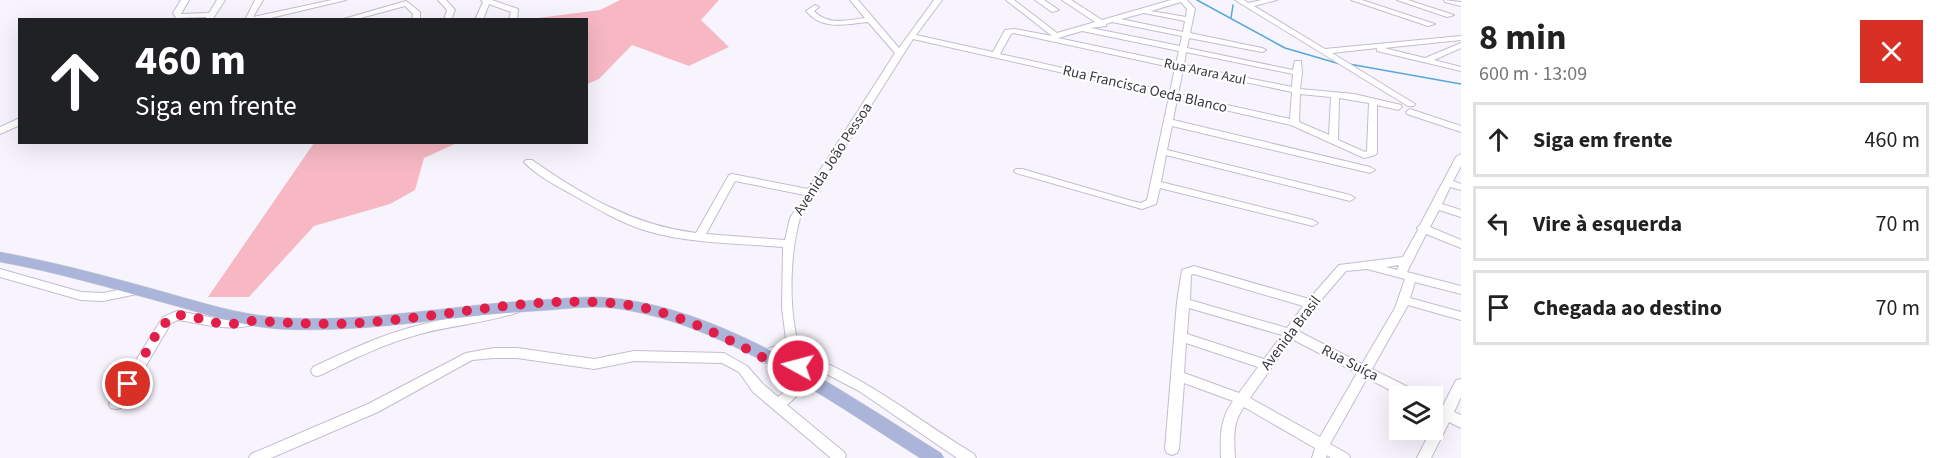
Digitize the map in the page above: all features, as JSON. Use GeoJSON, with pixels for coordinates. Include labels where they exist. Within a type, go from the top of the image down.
{"type":"FeatureCollection","features":[{"type":"Feature","properties":{"kind":"main road"},"geometry":{"type":"LineString","coordinates":[[0,257],[256,320],[309,325],[360,322],[507,306],[612,303],[645,309],[678,318],[770,354],[795,374],[934,458]]}},
{"type":"Feature","properties":{"kind":"street"},"geometry":{"type":"LineString","coordinates":[[185,0],[177,13],[184,17],[210,17],[221,0]]}},
{"type":"Feature","properties":{"kind":"street"},"geometry":{"type":"LineString","coordinates":[[250,18],[259,0]]}},
{"type":"Feature","properties":{"kind":"street"},"geometry":{"type":"LineString","coordinates":[[292,10],[297,0]]}},
{"type":"Feature","properties":{"kind":"street"},"geometry":{"type":"LineString","coordinates":[[337,11],[342,0]]}},
{"type":"Feature","properties":{"kind":"street"},"geometry":{"type":"LineString","coordinates":[[443,2],[456,0]]}},
{"type":"Feature","properties":{"kind":"street"},"geometry":{"type":"LineString","coordinates":[[855,0],[899,53]]}},
{"type":"Feature","properties":{"kind":"street","name":"Avenida João Pessoa"},"geometry":{"type":"LineString","coordinates":[[778,405],[794,391],[798,366],[790,338],[787,244],[792,224],[899,53],[938,0]]}},
{"type":"Feature","properties":{"kind":"street"},"geometry":{"type":"LineString","coordinates":[[1010,0],[1055,38],[1181,0],[1191,9],[1152,202],[1142,206],[1019,171]]}},
{"type":"Feature","properties":{"kind":"street"},"geometry":{"type":"LineString","coordinates":[[1039,0],[1054,10]]}},
{"type":"Feature","properties":{"kind":"street"},"geometry":{"type":"LineString","coordinates":[[1066,0],[1103,24]]}},
{"type":"Feature","properties":{"kind":"street"},"geometry":{"type":"LineString","coordinates":[[1239,0],[1348,65],[1396,101],[1461,129]]}},
{"type":"Feature","properties":{"kind":"street"},"geometry":{"type":"LineString","coordinates":[[1247,5],[1273,0]]}},
{"type":"Feature","properties":{"kind":"street"},"geometry":{"type":"LineString","coordinates":[[1355,0],[1431,24]]}},
{"type":"Feature","properties":{"kind":"street"},"geometry":{"type":"LineString","coordinates":[[1401,0],[1450,15]]}},
{"type":"Feature","properties":{"kind":"street"},"geometry":{"type":"LineString","coordinates":[[1448,0],[1461,4]]}},
{"type":"Feature","properties":{"kind":"street"},"geometry":{"type":"LineString","coordinates":[[480,18],[487,1],[515,11],[513,18]]}},
{"type":"Feature","properties":{"kind":"street"},"geometry":{"type":"LineString","coordinates":[[443,2],[451,10],[448,18]]}},
{"type":"Feature","properties":{"kind":"street"},"geometry":{"type":"LineString","coordinates":[[255,18],[292,10],[337,11],[406,3],[417,14],[416,18]]}},
{"type":"Feature","properties":{"kind":"street"},"geometry":{"type":"LineString","coordinates":[[815,7],[810,11],[818,21],[827,24],[871,19]]}},
{"type":"Feature","properties":{"kind":"street"},"geometry":{"type":"LineString","coordinates":[[1144,11],[1189,20]]}},
{"type":"Feature","properties":{"kind":"street"},"geometry":{"type":"LineString","coordinates":[[1114,20],[1262,50]]}},
{"type":"Feature","properties":{"kind":"street"},"geometry":{"type":"LineString","coordinates":[[1085,29],[1298,74]]}},
{"type":"Feature","properties":{"kind":"street","name":"Rua Arara Azul"},"geometry":{"type":"LineString","coordinates":[[995,55],[1008,32],[1014,31],[1297,91],[1373,101],[1396,101]]}},
{"type":"Feature","properties":{"kind":"street","name":"Rua Francisca Oeda Blanco"},"geometry":{"type":"LineString","coordinates":[[912,36],[1294,123],[1364,155],[1372,153],[1373,101]]}},
{"type":"Feature","properties":{"kind":"street"},"geometry":{"type":"LineString","coordinates":[[1324,51],[1459,41]]}},
{"type":"Feature","properties":{"kind":"street"},"geometry":{"type":"LineString","coordinates":[[1425,61],[1459,41]]}},
{"type":"Feature","properties":{"kind":"street"},"geometry":{"type":"LineString","coordinates":[[1372,47],[1461,69]]}},
{"type":"Feature","properties":{"kind":"street"},"geometry":{"type":"LineString","coordinates":[[1294,123],[1298,63]]}},
{"type":"Feature","properties":{"kind":"street"},"geometry":{"type":"LineString","coordinates":[[1333,141],[1335,95]]}},
{"type":"Feature","properties":{"kind":"street"},"geometry":{"type":"LineString","coordinates":[[1396,101],[1413,107]]}},
{"type":"Feature","properties":{"kind":"street"},"geometry":{"type":"LineString","coordinates":[[0,131],[18,122]]}},
{"type":"Feature","properties":{"kind":"street"},"geometry":{"type":"LineString","coordinates":[[1168,122],[1370,170]]}},
{"type":"Feature","properties":{"kind":"street"},"geometry":{"type":"LineString","coordinates":[[1162,151],[1350,198]]}},
{"type":"Feature","properties":{"kind":"street"},"geometry":{"type":"LineString","coordinates":[[1321,452],[1404,300],[1404,261],[1460,161]]}},
{"type":"Feature","properties":{"kind":"street"},"geometry":{"type":"LineString","coordinates":[[529,162],[548,176],[645,226],[700,235],[787,244]]}},
{"type":"Feature","properties":{"kind":"street"},"geometry":{"type":"LineString","coordinates":[[700,235],[732,177],[810,193]]}},
{"type":"Feature","properties":{"kind":"street"},"geometry":{"type":"LineString","coordinates":[[1448,183],[1461,187]]}},
{"type":"Feature","properties":{"kind":"street"},"geometry":{"type":"LineString","coordinates":[[1156,184],[1313,223]]}},
{"type":"Feature","properties":{"kind":"street"},"geometry":{"type":"LineString","coordinates":[[1436,205],[1461,214]]}},
{"type":"Feature","properties":{"kind":"street"},"geometry":{"type":"LineString","coordinates":[[1422,228],[1461,244]]}},
{"type":"Feature","properties":{"kind":"street","name":"Avenida Brasil"},"geometry":{"type":"LineString","coordinates":[[1228,458],[1228,423],[1242,399],[1311,304],[1343,268],[1404,261]]}},
{"type":"Feature","properties":{"kind":"street"},"geometry":{"type":"LineString","coordinates":[[1360,265],[1461,290]]}},
{"type":"Feature","properties":{"kind":"street"},"geometry":{"type":"LineString","coordinates":[[1172,449],[1186,273],[1194,270],[1311,304]]}},
{"type":"Feature","properties":{"kind":"street"},"geometry":{"type":"LineString","coordinates":[[0,273],[81,296],[103,297],[137,290]]}},
{"type":"Feature","properties":{"kind":"street"},"geometry":{"type":"LineString","coordinates":[[1404,300],[1461,316]]}},
{"type":"Feature","properties":{"kind":"street","name":"Rua Suíça"},"geometry":{"type":"LineString","coordinates":[[1184,302],[1290,333],[1394,386]]}},
{"type":"Feature","properties":{"kind":"street"},"geometry":{"type":"LineString","coordinates":[[317,371],[374,345],[419,330],[496,316],[521,307]]}},
{"type":"Feature","properties":{"kind":"street"},"geometry":{"type":"LineString","coordinates":[[116,404],[167,320],[177,315],[226,324],[256,320]]}},
{"type":"Feature","properties":{"kind":"street"},"geometry":{"type":"LineString","coordinates":[[1181,337],[1266,365]]}},
{"type":"Feature","properties":{"kind":"street"},"geometry":{"type":"LineString","coordinates":[[770,354],[790,338]]}},
{"type":"Feature","properties":{"kind":"street"},"geometry":{"type":"LineString","coordinates":[[770,354],[787,351],[818,363],[969,458]]}},
{"type":"Feature","properties":{"kind":"street"},"geometry":{"type":"LineString","coordinates":[[256,458],[373,408],[470,356],[517,352],[594,364],[634,356],[724,358],[743,369],[758,388],[839,456]]}},
{"type":"Feature","properties":{"kind":"street"},"geometry":{"type":"LineString","coordinates":[[1178,376],[1242,399],[1321,452],[1343,458]]}},
{"type":"Feature","properties":{"kind":"street"},"geometry":{"type":"LineString","coordinates":[[1424,458],[1461,384]]}},
{"type":"Feature","properties":{"kind":"street"},"geometry":{"type":"LineString","coordinates":[[1443,412],[1461,422]]}},
{"type":"Feature","properties":{"kind":"shaded area"},"geometry":{"type":"Polygon","coordinates":[[[620,0],[719,0],[701,20],[729,47],[689,66],[632,45],[599,79],[588,84],[588,18],[538,18],[600,10],[620,0]]]}},
{"type":"Feature","properties":{"kind":"shaded area"},"geometry":{"type":"Polygon","coordinates":[[[313,144],[455,144],[424,158],[415,190],[390,204],[314,226],[249,297],[208,297],[313,144]]]}},
{"type":"Feature","properties":{"kind":"waterway"},"geometry":{"type":"LineString","coordinates":[[1197,0],[1285,48],[1340,64]]}},
{"type":"Feature","properties":{"kind":"waterway"},"geometry":{"type":"LineString","coordinates":[[1231,18],[1233,5]]}},
{"type":"Feature","properties":{"kind":"waterway"},"geometry":{"type":"LineString","coordinates":[[1349,64],[1461,84]]}},
{"type":"Feature","properties":{"kind":"route"},"geometry":{"type":"LineString","coordinates":[[128,384],[161,326],[177,315],[226,324],[256,320],[309,325],[393,320],[507,306],[553,304],[612,303],[645,309],[678,318],[719,335],[794,374],[798,366]]}}]}
